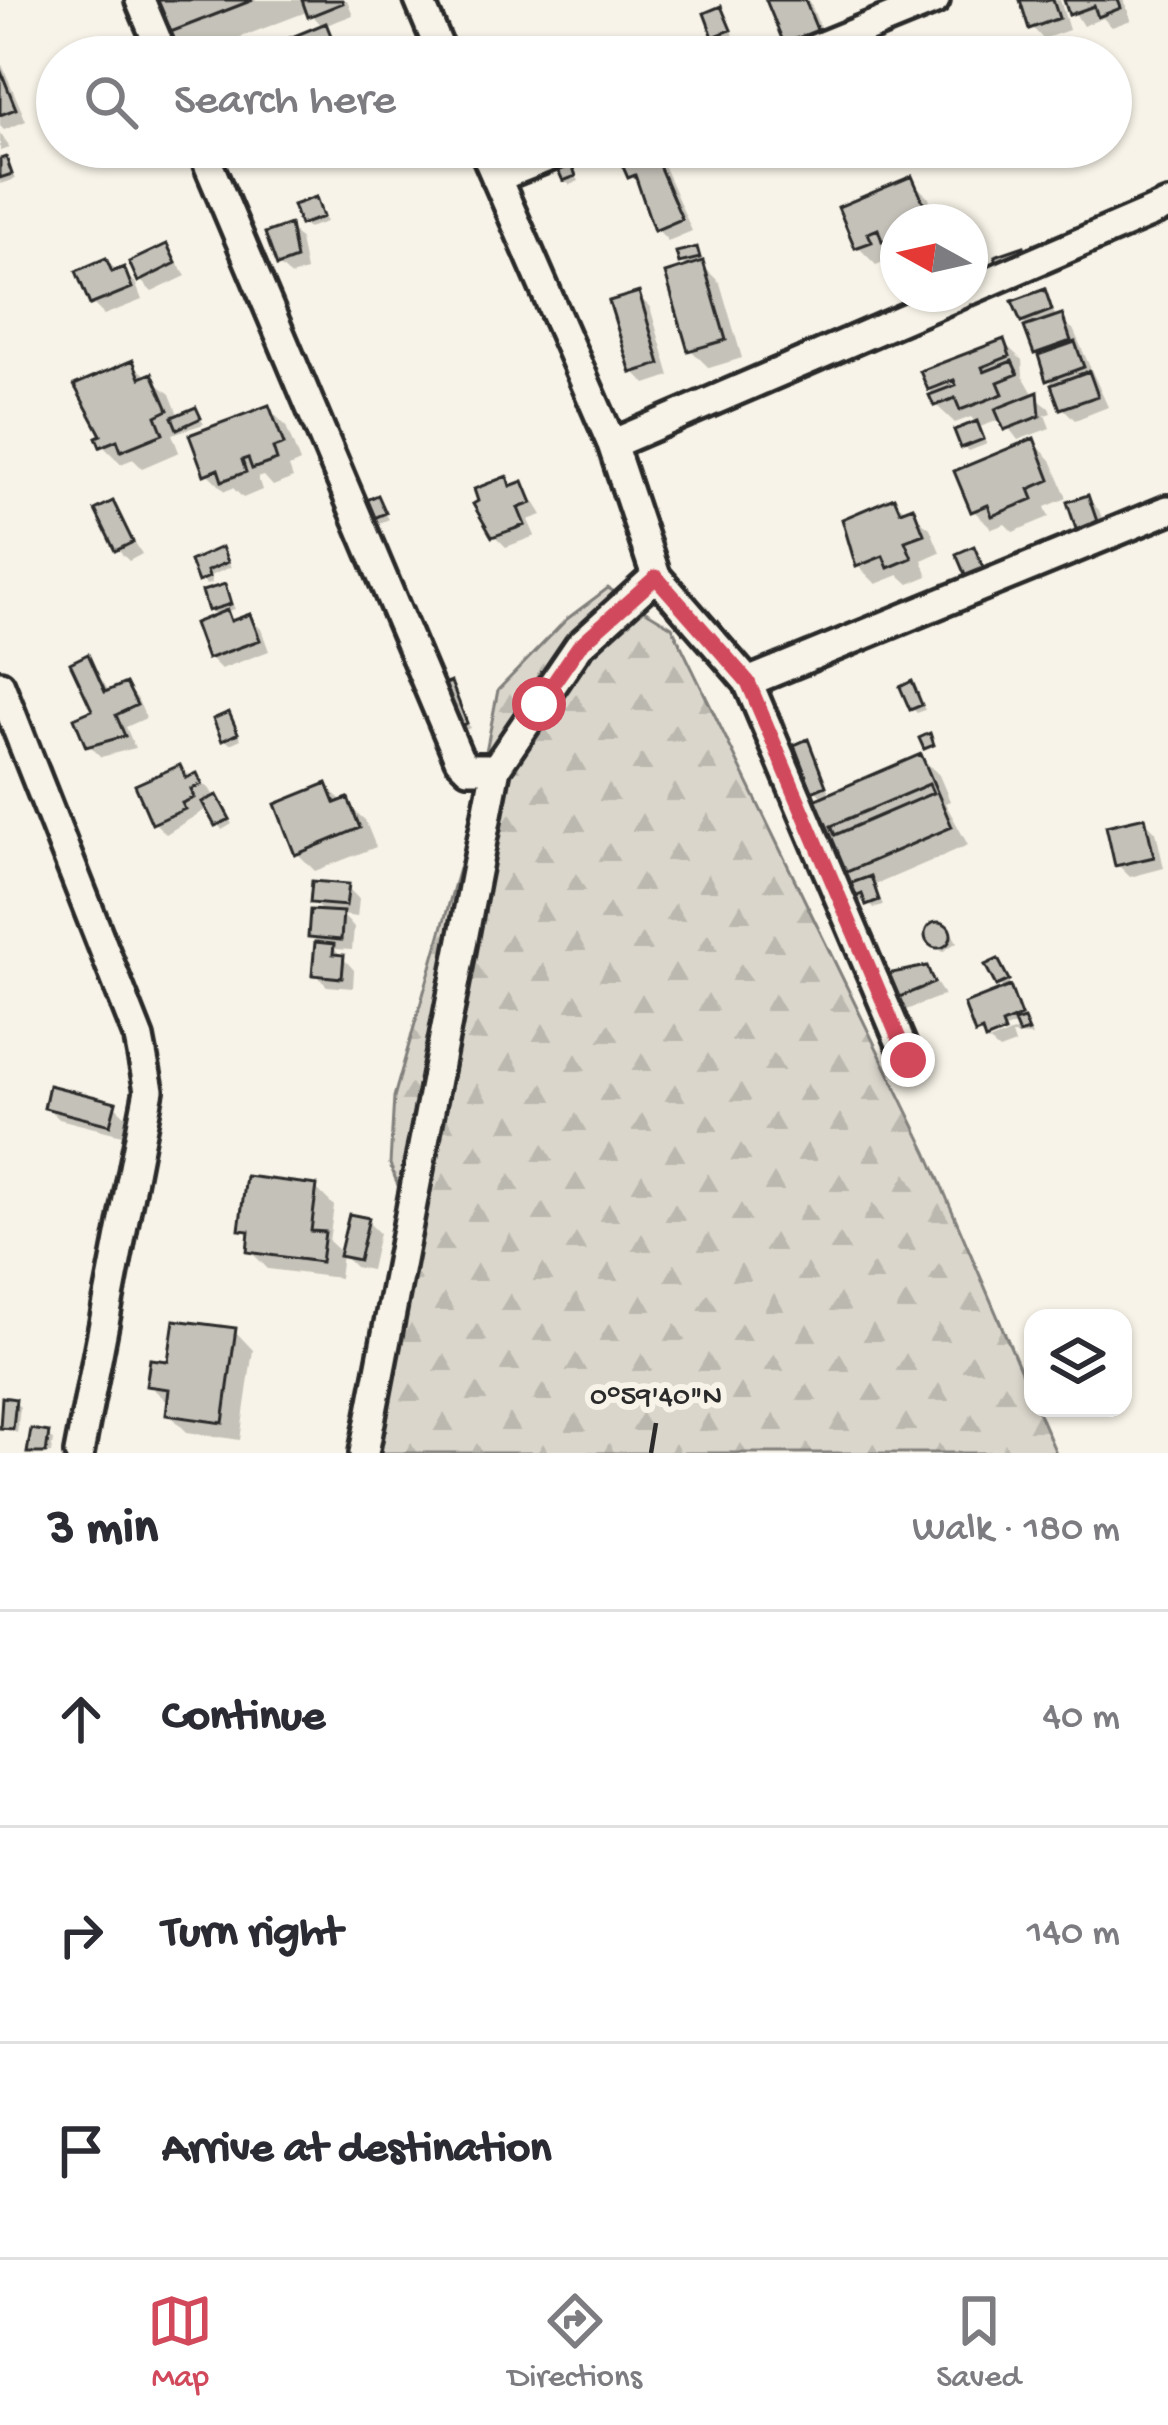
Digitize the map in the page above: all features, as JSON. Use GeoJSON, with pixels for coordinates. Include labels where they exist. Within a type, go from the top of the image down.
{"type":"FeatureCollection","features":[{"type":"Feature","properties":{"kind":"street"},"geometry":{"type":"LineString","coordinates":[[140,0],[155,36]]}},
{"type":"Feature","properties":{"kind":"street"},"geometry":{"type":"LineString","coordinates":[[418,0],[434,36]]}},
{"type":"Feature","properties":{"kind":"street"},"geometry":{"type":"LineString","coordinates":[[847,36],[935,0]]}},
{"type":"Feature","properties":{"kind":"street"},"geometry":{"type":"LineString","coordinates":[[211,168],[459,759],[468,768],[496,768]]}},
{"type":"Feature","properties":{"kind":"street"},"geometry":{"type":"LineString","coordinates":[[492,168],[613,443],[656,577],[748,682],[908,1060]]}},
{"type":"Feature","properties":{"kind":"street"},"geometry":{"type":"LineString","coordinates":[[496,178],[521,168]]}},
{"type":"Feature","properties":{"kind":"street"},"geometry":{"type":"LineString","coordinates":[[988,282],[1168,206]]}},
{"type":"Feature","properties":{"kind":"street"},"geometry":{"type":"LineString","coordinates":[[613,443],[919,312]]}},
{"type":"Feature","properties":{"kind":"street"},"geometry":{"type":"LineString","coordinates":[[748,682],[1168,510]]}},
{"type":"Feature","properties":{"kind":"street"},"geometry":{"type":"LineString","coordinates":[[364,1453],[496,768],[579,646],[656,577]]}},
{"type":"Feature","properties":{"kind":"street"},"geometry":{"type":"LineString","coordinates":[[0,685],[139,1038],[149,1090],[79,1453]]}},
{"type":"Feature","properties":{"kind":"green space"},"geometry":{"type":"Polygon","coordinates":[[[608,588],[672,627],[927,1152],[1024,1378],[1024,1417],[1041,1417],[1056,1453],[378,1453],[419,1242],[390,1164],[394,1097],[472,823],[498,690],[567,619],[608,588]]]}},
{"type":"Feature","properties":{"kind":"building"},"geometry":{"type":"Polygon","coordinates":[[[150,0],[253,0],[163,35],[150,0]]]}},
{"type":"Feature","properties":{"kind":"building"},"geometry":{"type":"Polygon","coordinates":[[[302,0],[342,0],[343,3],[308,17],[302,0]]]}},
{"type":"Feature","properties":{"kind":"building"},"geometry":{"type":"Polygon","coordinates":[[[766,0],[805,0],[820,36],[781,36],[766,0]]]}},
{"type":"Feature","properties":{"kind":"building"},"geometry":{"type":"Polygon","coordinates":[[[1020,0],[1053,0],[1059,18],[1029,29],[1020,0]]]}},
{"type":"Feature","properties":{"kind":"building"},"geometry":{"type":"Polygon","coordinates":[[[1064,0],[1118,0],[1121,8],[1098,17],[1094,6],[1069,15],[1064,0]]]}},
{"type":"Feature","properties":{"kind":"building"},"geometry":{"type":"Polygon","coordinates":[[[721,6],[731,30],[713,36],[704,13],[721,6]]]}},
{"type":"Feature","properties":{"kind":"building"},"geometry":{"type":"Polygon","coordinates":[[[326,23],[331,36],[294,36],[326,23]]]}},
{"type":"Feature","properties":{"kind":"building"},"geometry":{"type":"Polygon","coordinates":[[[0,69],[16,109],[0,115],[0,69]]]}},
{"type":"Feature","properties":{"kind":"building"},"geometry":{"type":"Polygon","coordinates":[[[6,157],[12,174],[0,178],[0,159],[6,157]]]}},
{"type":"Feature","properties":{"kind":"building"},"geometry":{"type":"Polygon","coordinates":[[[557,168],[573,168],[576,176],[563,181],[557,168]]]}},
{"type":"Feature","properties":{"kind":"building"},"geometry":{"type":"Polygon","coordinates":[[[624,168],[660,168],[682,219],[654,231],[635,175],[628,178],[624,168]]]}},
{"type":"Feature","properties":{"kind":"building"},"geometry":{"type":"Polygon","coordinates":[[[912,176],[924,204],[880,204],[880,235],[878,229],[868,233],[872,242],[855,248],[838,207],[912,176]]]}},
{"type":"Feature","properties":{"kind":"building"},"geometry":{"type":"Polygon","coordinates":[[[316,197],[323,217],[300,225],[293,205],[316,197]]]}},
{"type":"Feature","properties":{"kind":"building"},"geometry":{"type":"Polygon","coordinates":[[[290,224],[296,259],[277,266],[265,233],[290,224]]]}},
{"type":"Feature","properties":{"kind":"building"},"geometry":{"type":"Polygon","coordinates":[[[167,244],[176,263],[138,282],[129,262],[167,244]]]}},
{"type":"Feature","properties":{"kind":"building"},"geometry":{"type":"Polygon","coordinates":[[[1024,246],[1028,260],[1000,270],[995,256],[1024,246]]]}},
{"type":"Feature","properties":{"kind":"building"},"geometry":{"type":"Polygon","coordinates":[[[697,247],[700,258],[679,263],[676,252],[697,247]]]}},
{"type":"Feature","properties":{"kind":"building"},"geometry":{"type":"Polygon","coordinates":[[[106,258],[112,272],[124,267],[132,288],[90,305],[76,271],[106,258]]]}},
{"type":"Feature","properties":{"kind":"building"},"geometry":{"type":"Polygon","coordinates":[[[703,261],[726,340],[688,351],[665,273],[703,261]]]}},
{"type":"Feature","properties":{"kind":"building"},"geometry":{"type":"Polygon","coordinates":[[[1045,289],[1052,310],[1021,322],[1012,301],[1045,289]]]}},
{"type":"Feature","properties":{"kind":"building"},"geometry":{"type":"Polygon","coordinates":[[[639,292],[660,364],[631,373],[609,301],[639,292]]]}},
{"type":"Feature","properties":{"kind":"building"},"geometry":{"type":"Polygon","coordinates":[[[1062,314],[1071,341],[1034,354],[1024,327],[1062,314]]]}},
{"type":"Feature","properties":{"kind":"building"},"geometry":{"type":"Polygon","coordinates":[[[1004,339],[1010,356],[982,367],[984,372],[1012,361],[1018,374],[998,382],[1003,394],[960,410],[955,398],[934,406],[929,395],[956,385],[954,380],[928,390],[920,371],[1004,339]]]}},
{"type":"Feature","properties":{"kind":"building"},"geometry":{"type":"Polygon","coordinates":[[[1075,342],[1084,367],[1046,381],[1038,355],[1075,342]]]}},
{"type":"Feature","properties":{"kind":"building"},"geometry":{"type":"Polygon","coordinates":[[[133,360],[140,378],[152,373],[168,410],[156,416],[163,434],[121,451],[117,440],[100,447],[96,437],[101,435],[74,385],[133,360]]]}},
{"type":"Feature","properties":{"kind":"building"},"geometry":{"type":"Polygon","coordinates":[[[1089,371],[1098,396],[1060,409],[1051,385],[1089,371]]]}},
{"type":"Feature","properties":{"kind":"building"},"geometry":{"type":"Polygon","coordinates":[[[1038,392],[1040,416],[1004,430],[995,409],[1038,392]]]}},
{"type":"Feature","properties":{"kind":"building"},"geometry":{"type":"Polygon","coordinates":[[[269,405],[284,444],[273,448],[277,460],[252,469],[248,458],[242,460],[246,472],[222,481],[218,469],[204,475],[189,435],[269,405]]]}},
{"type":"Feature","properties":{"kind":"building"},"geometry":{"type":"Polygon","coordinates":[[[196,407],[201,418],[177,429],[172,417],[196,407]]]}},
{"type":"Feature","properties":{"kind":"building"},"geometry":{"type":"Polygon","coordinates":[[[977,421],[984,439],[961,448],[954,430],[977,421]]]}},
{"type":"Feature","properties":{"kind":"building"},"geometry":{"type":"Polygon","coordinates":[[[1034,438],[1050,480],[1029,489],[1033,499],[992,516],[988,505],[971,512],[954,471],[1034,438]]]}},
{"type":"Feature","properties":{"kind":"building"},"geometry":{"type":"Polygon","coordinates":[[[507,476],[510,486],[523,481],[532,503],[518,508],[525,525],[492,537],[473,504],[478,501],[474,489],[507,476]]]}},
{"type":"Feature","properties":{"kind":"building"},"geometry":{"type":"Polygon","coordinates":[[[378,495],[386,513],[372,519],[365,501],[378,495]]]}},
{"type":"Feature","properties":{"kind":"building"},"geometry":{"type":"Polygon","coordinates":[[[1088,495],[1100,530],[1079,538],[1067,502],[1088,495]]]}},
{"type":"Feature","properties":{"kind":"building"},"geometry":{"type":"Polygon","coordinates":[[[894,497],[900,511],[913,506],[924,534],[905,541],[912,558],[888,568],[883,556],[856,567],[842,519],[894,497]]]}},
{"type":"Feature","properties":{"kind":"building"},"geometry":{"type":"Polygon","coordinates":[[[113,501],[133,542],[115,551],[95,510],[113,501]]]}},
{"type":"Feature","properties":{"kind":"building"},"geometry":{"type":"Polygon","coordinates":[[[974,546],[986,575],[968,582],[956,554],[974,546]]]}},
{"type":"Feature","properties":{"kind":"building"},"geometry":{"type":"Polygon","coordinates":[[[222,547],[228,562],[207,571],[209,577],[198,582],[190,561],[222,547]]]}},
{"type":"Feature","properties":{"kind":"building"},"geometry":{"type":"Polygon","coordinates":[[[225,584],[231,604],[208,611],[202,591],[225,584]]]}},
{"type":"Feature","properties":{"kind":"building"},"geometry":{"type":"Polygon","coordinates":[[[227,610],[231,621],[250,614],[260,640],[207,659],[194,623],[227,610]]]}},
{"type":"Feature","properties":{"kind":"building"},"geometry":{"type":"Polygon","coordinates":[[[88,654],[105,692],[126,683],[137,705],[116,715],[125,736],[86,747],[74,718],[92,710],[70,663],[88,654]]]}},
{"type":"Feature","properties":{"kind":"building"},"geometry":{"type":"Polygon","coordinates":[[[912,681],[922,705],[910,710],[900,687],[912,681]]]}},
{"type":"Feature","properties":{"kind":"building"},"geometry":{"type":"Polygon","coordinates":[[[451,682],[467,723],[453,728],[437,687],[451,682]]]}},
{"type":"Feature","properties":{"kind":"building"},"geometry":{"type":"Polygon","coordinates":[[[229,712],[238,733],[222,741],[213,719],[229,712]]]}},
{"type":"Feature","properties":{"kind":"building"},"geometry":{"type":"Polygon","coordinates":[[[930,733],[934,745],[924,749],[919,738],[930,733]]]}},
{"type":"Feature","properties":{"kind":"building"},"geometry":{"type":"Polygon","coordinates":[[[808,739],[826,786],[812,792],[794,745],[808,739]]]}},
{"type":"Feature","properties":{"kind":"building"},"geometry":{"type":"Polygon","coordinates":[[[921,754],[952,827],[840,875],[809,802],[921,754]],[[929,784],[831,826],[835,835],[933,793],[929,784]]]}},
{"type":"Feature","properties":{"kind":"building"},"geometry":{"type":"Polygon","coordinates":[[[180,765],[186,778],[197,773],[202,784],[191,789],[194,798],[182,803],[185,809],[152,824],[135,785],[180,765]]]}},
{"type":"Feature","properties":{"kind":"building"},"geometry":{"type":"Polygon","coordinates":[[[327,783],[335,803],[348,798],[360,828],[295,855],[275,804],[327,783]]]}},
{"type":"Feature","properties":{"kind":"building"},"geometry":{"type":"Polygon","coordinates":[[[929,784],[933,793],[835,835],[831,826],[929,784]]]}},
{"type":"Feature","properties":{"kind":"building"},"geometry":{"type":"Polygon","coordinates":[[[217,795],[230,819],[215,826],[202,802],[217,795]]]}},
{"type":"Feature","properties":{"kind":"building"},"geometry":{"type":"Polygon","coordinates":[[[1145,817],[1154,857],[1115,866],[1106,826],[1145,817]]]}},
{"type":"Feature","properties":{"kind":"building"},"geometry":{"type":"Polygon","coordinates":[[[871,876],[879,900],[866,905],[862,894],[851,899],[846,885],[871,876]]]}},
{"type":"Feature","properties":{"kind":"building"},"geometry":{"type":"Polygon","coordinates":[[[312,881],[349,884],[346,906],[310,903],[312,881]]]}},
{"type":"Feature","properties":{"kind":"building"},"geometry":{"type":"Polygon","coordinates":[[[310,910],[343,912],[341,940],[308,937],[310,910]]]}},
{"type":"Feature","properties":{"kind":"building"},"geometry":{"type":"Polygon","coordinates":[[[938,922],[951,935],[938,948],[925,935],[938,922]]]}},
{"type":"Feature","properties":{"kind":"building"},"geometry":{"type":"Polygon","coordinates":[[[315,942],[334,944],[333,954],[344,955],[342,978],[312,975],[315,942]]]}},
{"type":"Feature","properties":{"kind":"building"},"geometry":{"type":"Polygon","coordinates":[[[998,959],[1009,980],[996,986],[985,965],[998,959]]]}},
{"type":"Feature","properties":{"kind":"building"},"geometry":{"type":"Polygon","coordinates":[[[927,966],[934,983],[892,1000],[882,975],[927,966]]]}},
{"type":"Feature","properties":{"kind":"building"},"geometry":{"type":"Polygon","coordinates":[[[1010,986],[1021,1016],[1002,1024],[1005,1032],[985,1040],[982,1031],[975,1034],[964,1004],[1010,986]]]}},
{"type":"Feature","properties":{"kind":"building"},"geometry":{"type":"Polygon","coordinates":[[[1024,1019],[1029,1031],[1019,1034],[1014,1022],[1024,1019]]]}},
{"type":"Feature","properties":{"kind":"building"},"geometry":{"type":"Polygon","coordinates":[[[49,1085],[116,1102],[110,1125],[44,1108],[49,1085]]]}},
{"type":"Feature","properties":{"kind":"building"},"geometry":{"type":"Polygon","coordinates":[[[246,1176],[317,1185],[311,1231],[325,1232],[321,1262],[247,1252],[249,1231],[239,1230],[246,1176]]]}},
{"type":"Feature","properties":{"kind":"building"},"geometry":{"type":"Polygon","coordinates":[[[349,1214],[369,1218],[359,1260],[339,1256],[349,1214]]]}},
{"type":"Feature","properties":{"kind":"building"},"geometry":{"type":"Polygon","coordinates":[[[174,1320],[236,1328],[223,1423],[166,1415],[169,1389],[146,1386],[150,1359],[168,1361],[174,1320]]]}},
{"type":"Feature","properties":{"kind":"building"},"geometry":{"type":"Polygon","coordinates":[[[2,1397],[16,1399],[13,1429],[0,1428],[2,1397]]]}},
{"type":"Feature","properties":{"kind":"building"},"geometry":{"type":"Polygon","coordinates":[[[31,1429],[49,1432],[46,1453],[27,1453],[31,1429]]]}},
{"type":"Feature","properties":{"kind":"route"},"geometry":{"type":"LineString","coordinates":[[539,704],[579,646],[656,577],[748,682],[908,1060]]}}]}
